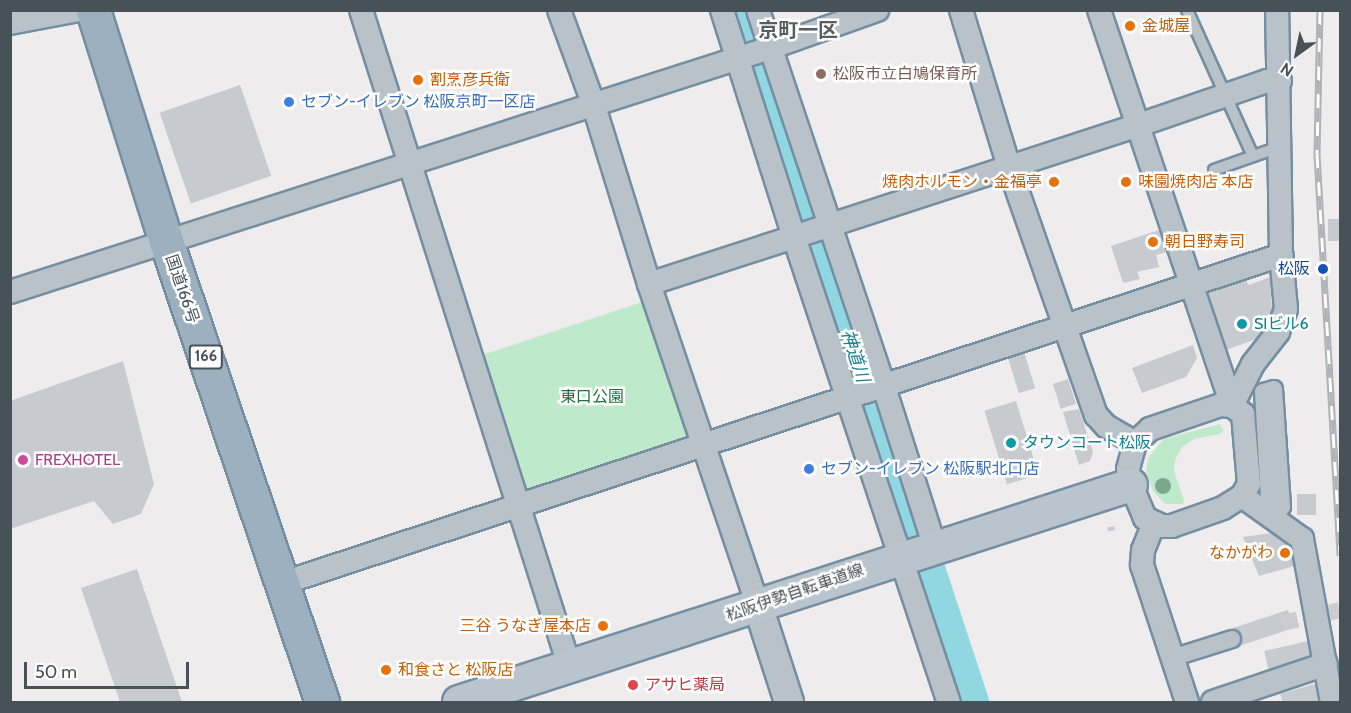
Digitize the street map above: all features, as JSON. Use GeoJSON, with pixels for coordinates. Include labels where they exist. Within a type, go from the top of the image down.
{"type":"FeatureCollection","features":[{"type":"Feature","properties":{"kind":"highway","name":"国道166号"},"geometry":{"type":"LineString","coordinates":[[93,10],[166,241],[322,702]]}},
{"type":"Feature","properties":{"kind":"main road","name":"松阪伊勢自転車道線"},"geometry":{"type":"LineString","coordinates":[[459,702],[1131,485]]}},
{"type":"Feature","properties":{"kind":"street"},"geometry":{"type":"LineString","coordinates":[[10,23],[79,10]]}},
{"type":"Feature","properties":{"kind":"street"},"geometry":{"type":"LineString","coordinates":[[361,10],[570,668]]}},
{"type":"Feature","properties":{"kind":"street"},"geometry":{"type":"LineString","coordinates":[[559,10],[593,103],[649,284],[789,702]]}},
{"type":"Feature","properties":{"kind":"street"},"geometry":{"type":"LineString","coordinates":[[722,10],[794,237],[949,702]]}},
{"type":"Feature","properties":{"kind":"street"},"geometry":{"type":"LineString","coordinates":[[758,10],[769,49],[884,387],[935,548]]}},
{"type":"Feature","properties":{"kind":"street"},"geometry":{"type":"LineString","coordinates":[[10,292],[593,103],[769,49],[854,15],[877,10]]}},
{"type":"Feature","properties":{"kind":"street"},"geometry":{"type":"LineString","coordinates":[[961,10],[1009,167],[1096,415],[1106,426],[1135,442]]}},
{"type":"Feature","properties":{"kind":"street"},"geometry":{"type":"LineString","coordinates":[[1099,10],[1232,406]]}},
{"type":"Feature","properties":{"kind":"street"},"geometry":{"type":"LineString","coordinates":[[1232,406],[1253,364],[1278,332],[1286,309],[1281,255],[1280,81],[1277,10]]}},
{"type":"Feature","properties":{"kind":"street"},"geometry":{"type":"LineString","coordinates":[[649,284],[1267,81],[1280,81]]}},
{"type":"Feature","properties":{"kind":"street"},"geometry":{"type":"LineString","coordinates":[[283,584],[1281,255]]}},
{"type":"Feature","properties":{"kind":"street"},"geometry":{"type":"LineString","coordinates":[[1274,389],[1274,401],[1282,507],[1269,499],[1263,392],[1274,389]]}},
{"type":"Feature","properties":{"kind":"street"},"geometry":{"type":"LineString","coordinates":[[1221,405],[1232,406],[1243,414],[1249,484],[1242,496],[1222,508],[1172,526],[1154,523],[1145,518],[1131,485],[1128,469],[1135,442],[1150,429],[1221,405]]}},
{"type":"Feature","properties":{"kind":"street"},"geometry":{"type":"LineString","coordinates":[[1242,496],[1302,539],[1332,702]]}},
{"type":"Feature","properties":{"kind":"street"},"geometry":{"type":"LineString","coordinates":[[1154,523],[1143,550],[1142,565],[1187,702]]}},
{"type":"Feature","properties":{"kind":"street"},"geometry":{"type":"LineString","coordinates":[[1172,658],[1232,639]]}},
{"type":"Feature","properties":{"kind":"street"},"geometry":{"type":"LineString","coordinates":[[1213,702],[1326,664]]}},
{"type":"Feature","properties":{"kind":"lane"},"geometry":{"type":"LineString","coordinates":[[1187,10],[1253,156]]}},
{"type":"Feature","properties":{"kind":"lane"},"geometry":{"type":"LineString","coordinates":[[1214,170],[1280,147]]}},
{"type":"Feature","properties":{"kind":"green space","name":"東口公園"},"geometry":{"type":"Polygon","coordinates":[[[642,302],[687,435],[680,447],[534,493],[521,486],[482,355],[642,302]]]}},
{"type":"Feature","properties":{"kind":"green space"},"geometry":{"type":"Polygon","coordinates":[[[1220,424],[1224,431],[1194,439],[1182,447],[1175,460],[1174,471],[1184,501],[1183,504],[1165,504],[1153,491],[1146,472],[1148,458],[1164,439],[1220,424]]]}},
{"type":"Feature","properties":{"kind":"building"},"geometry":{"type":"Polygon","coordinates":[[[240,85],[271,176],[191,203],[160,113],[240,85]]]}},
{"type":"Feature","properties":{"kind":"building"},"geometry":{"type":"Polygon","coordinates":[[[1328,219],[1340,219],[1340,241],[1328,241],[1328,219]]]}},
{"type":"Feature","properties":{"kind":"building"},"geometry":{"type":"Polygon","coordinates":[[[1159,230],[1167,252],[1156,255],[1159,267],[1137,272],[1140,279],[1123,283],[1111,246],[1159,230]]]}},
{"type":"Feature","properties":{"kind":"building","name":"SIビル6"},"geometry":{"type":"Polygon","coordinates":[[[1243,277],[1249,285],[1270,277],[1272,311],[1262,337],[1226,350],[1204,289],[1243,277]]]}},
{"type":"Feature","properties":{"kind":"building"},"geometry":{"type":"Polygon","coordinates":[[[1193,345],[1197,358],[1186,377],[1142,393],[1132,368],[1193,345]]]}},
{"type":"Feature","properties":{"kind":"building"},"geometry":{"type":"Polygon","coordinates":[[[1024,352],[1035,388],[1019,393],[1008,357],[1024,352]]]}},
{"type":"Feature","properties":{"kind":"building","name":"FREXHOTEL"},"geometry":{"type":"Polygon","coordinates":[[[123,361],[154,484],[141,514],[113,524],[94,501],[10,529],[10,401],[123,361]]]}},
{"type":"Feature","properties":{"kind":"building"},"geometry":{"type":"Polygon","coordinates":[[[1068,379],[1076,404],[1061,409],[1053,384],[1068,379]]]}},
{"type":"Feature","properties":{"kind":"building","name":"タウンコート松阪"},"geometry":{"type":"Polygon","coordinates":[[[1016,401],[1039,475],[1007,484],[984,411],[1016,401]]]}},
{"type":"Feature","properties":{"kind":"building"},"geometry":{"type":"Polygon","coordinates":[[[1079,409],[1093,452],[1090,461],[1079,465],[1063,412],[1079,409]]]}},
{"type":"Feature","properties":{"kind":"building"},"geometry":{"type":"Polygon","coordinates":[[[1297,494],[1316,494],[1316,515],[1297,515],[1297,494]]]}},
{"type":"Feature","properties":{"kind":"building"},"geometry":{"type":"Polygon","coordinates":[[[1114,526],[1115,530],[1108,532],[1107,528],[1114,526]]]}},
{"type":"Feature","properties":{"kind":"building"},"geometry":{"type":"Polygon","coordinates":[[[1271,533],[1284,539],[1298,565],[1259,576],[1243,537],[1271,533]]]}},
{"type":"Feature","properties":{"kind":"building"},"geometry":{"type":"Polygon","coordinates":[[[137,569],[182,702],[120,702],[81,588],[137,569]]]}},
{"type":"Feature","properties":{"kind":"building"},"geometry":{"type":"Polygon","coordinates":[[[1288,610],[1294,628],[1239,646],[1233,628],[1288,610]]]}},
{"type":"Feature","properties":{"kind":"building"},"geometry":{"type":"Polygon","coordinates":[[[1308,641],[1313,663],[1269,674],[1264,651],[1308,641]]]}},
{"type":"Feature","properties":{"kind":"building"},"geometry":{"type":"Polygon","coordinates":[[[1315,684],[1322,702],[1283,702],[1280,694],[1315,684]]]}},
{"type":"Feature","properties":{"kind":"waterway","name":"神道川"},"geometry":{"type":"LineString","coordinates":[[741,10],[969,702]]}},
{"type":"Feature","properties":{"kind":"tunnel"},"geometry":{"type":"LineString","coordinates":[[1282,623],[1340,610]]}},
{"type":"Feature","properties":{"kind":"railway"},"geometry":{"type":"LineString","coordinates":[[1320,10],[1317,154],[1340,555]]}},
{"type":"Feature","properties":{"kind":"place","name":"金城屋"},"geometry":{"type":"Point","coordinates":[1130,26]}},
{"type":"Feature","properties":{"kind":"place","name":"松阪市立白鳩保育所"},"geometry":{"type":"Point","coordinates":[821,74]}},
{"type":"Feature","properties":{"kind":"place","name":"割烹彦兵衛"},"geometry":{"type":"Point","coordinates":[418,80]}},
{"type":"Feature","properties":{"kind":"place","name":"セブン-イレブン 松阪京町一区店"},"geometry":{"type":"Point","coordinates":[289,102]}},
{"type":"Feature","properties":{"kind":"place","name":"焼肉ホルモン・金福亭"},"geometry":{"type":"Point","coordinates":[1054,182]}},
{"type":"Feature","properties":{"kind":"place","name":"味園焼肉店 本店"},"geometry":{"type":"Point","coordinates":[1126,182]}},
{"type":"Feature","properties":{"kind":"place","name":"朝日野寿司"},"geometry":{"type":"Point","coordinates":[1153,242]}},
{"type":"Feature","properties":{"kind":"place","name":"松阪"},"geometry":{"type":"Point","coordinates":[1323,269]}},
{"type":"Feature","properties":{"kind":"place","name":"SIビル6"},"geometry":{"type":"Point","coordinates":[1242,324]}},
{"type":"Feature","properties":{"kind":"place","name":"タウンコート松阪"},"geometry":{"type":"Point","coordinates":[1011,443]}},
{"type":"Feature","properties":{"kind":"place","name":"FREXHOTEL"},"geometry":{"type":"Point","coordinates":[23,460]}},
{"type":"Feature","properties":{"kind":"place","name":"セブン-イレブン 松阪駅北口店"},"geometry":{"type":"Point","coordinates":[809,469]}},
{"type":"Feature","properties":{"kind":"place","name":"なかがわ"},"geometry":{"type":"Point","coordinates":[1285,553]}},
{"type":"Feature","properties":{"kind":"place","name":"三谷 うなぎ屋本店"},"geometry":{"type":"Point","coordinates":[603,626]}},
{"type":"Feature","properties":{"kind":"place","name":"和食さと 松阪店"},"geometry":{"type":"Point","coordinates":[386,670]}},
{"type":"Feature","properties":{"kind":"place","name":"アサヒ薬局"},"geometry":{"type":"Point","coordinates":[633,685]}},
{"type":"Feature","properties":{"kind":"district","name":"京町一区"},"geometry":{"type":"Point","coordinates":[798,30]}}]}
